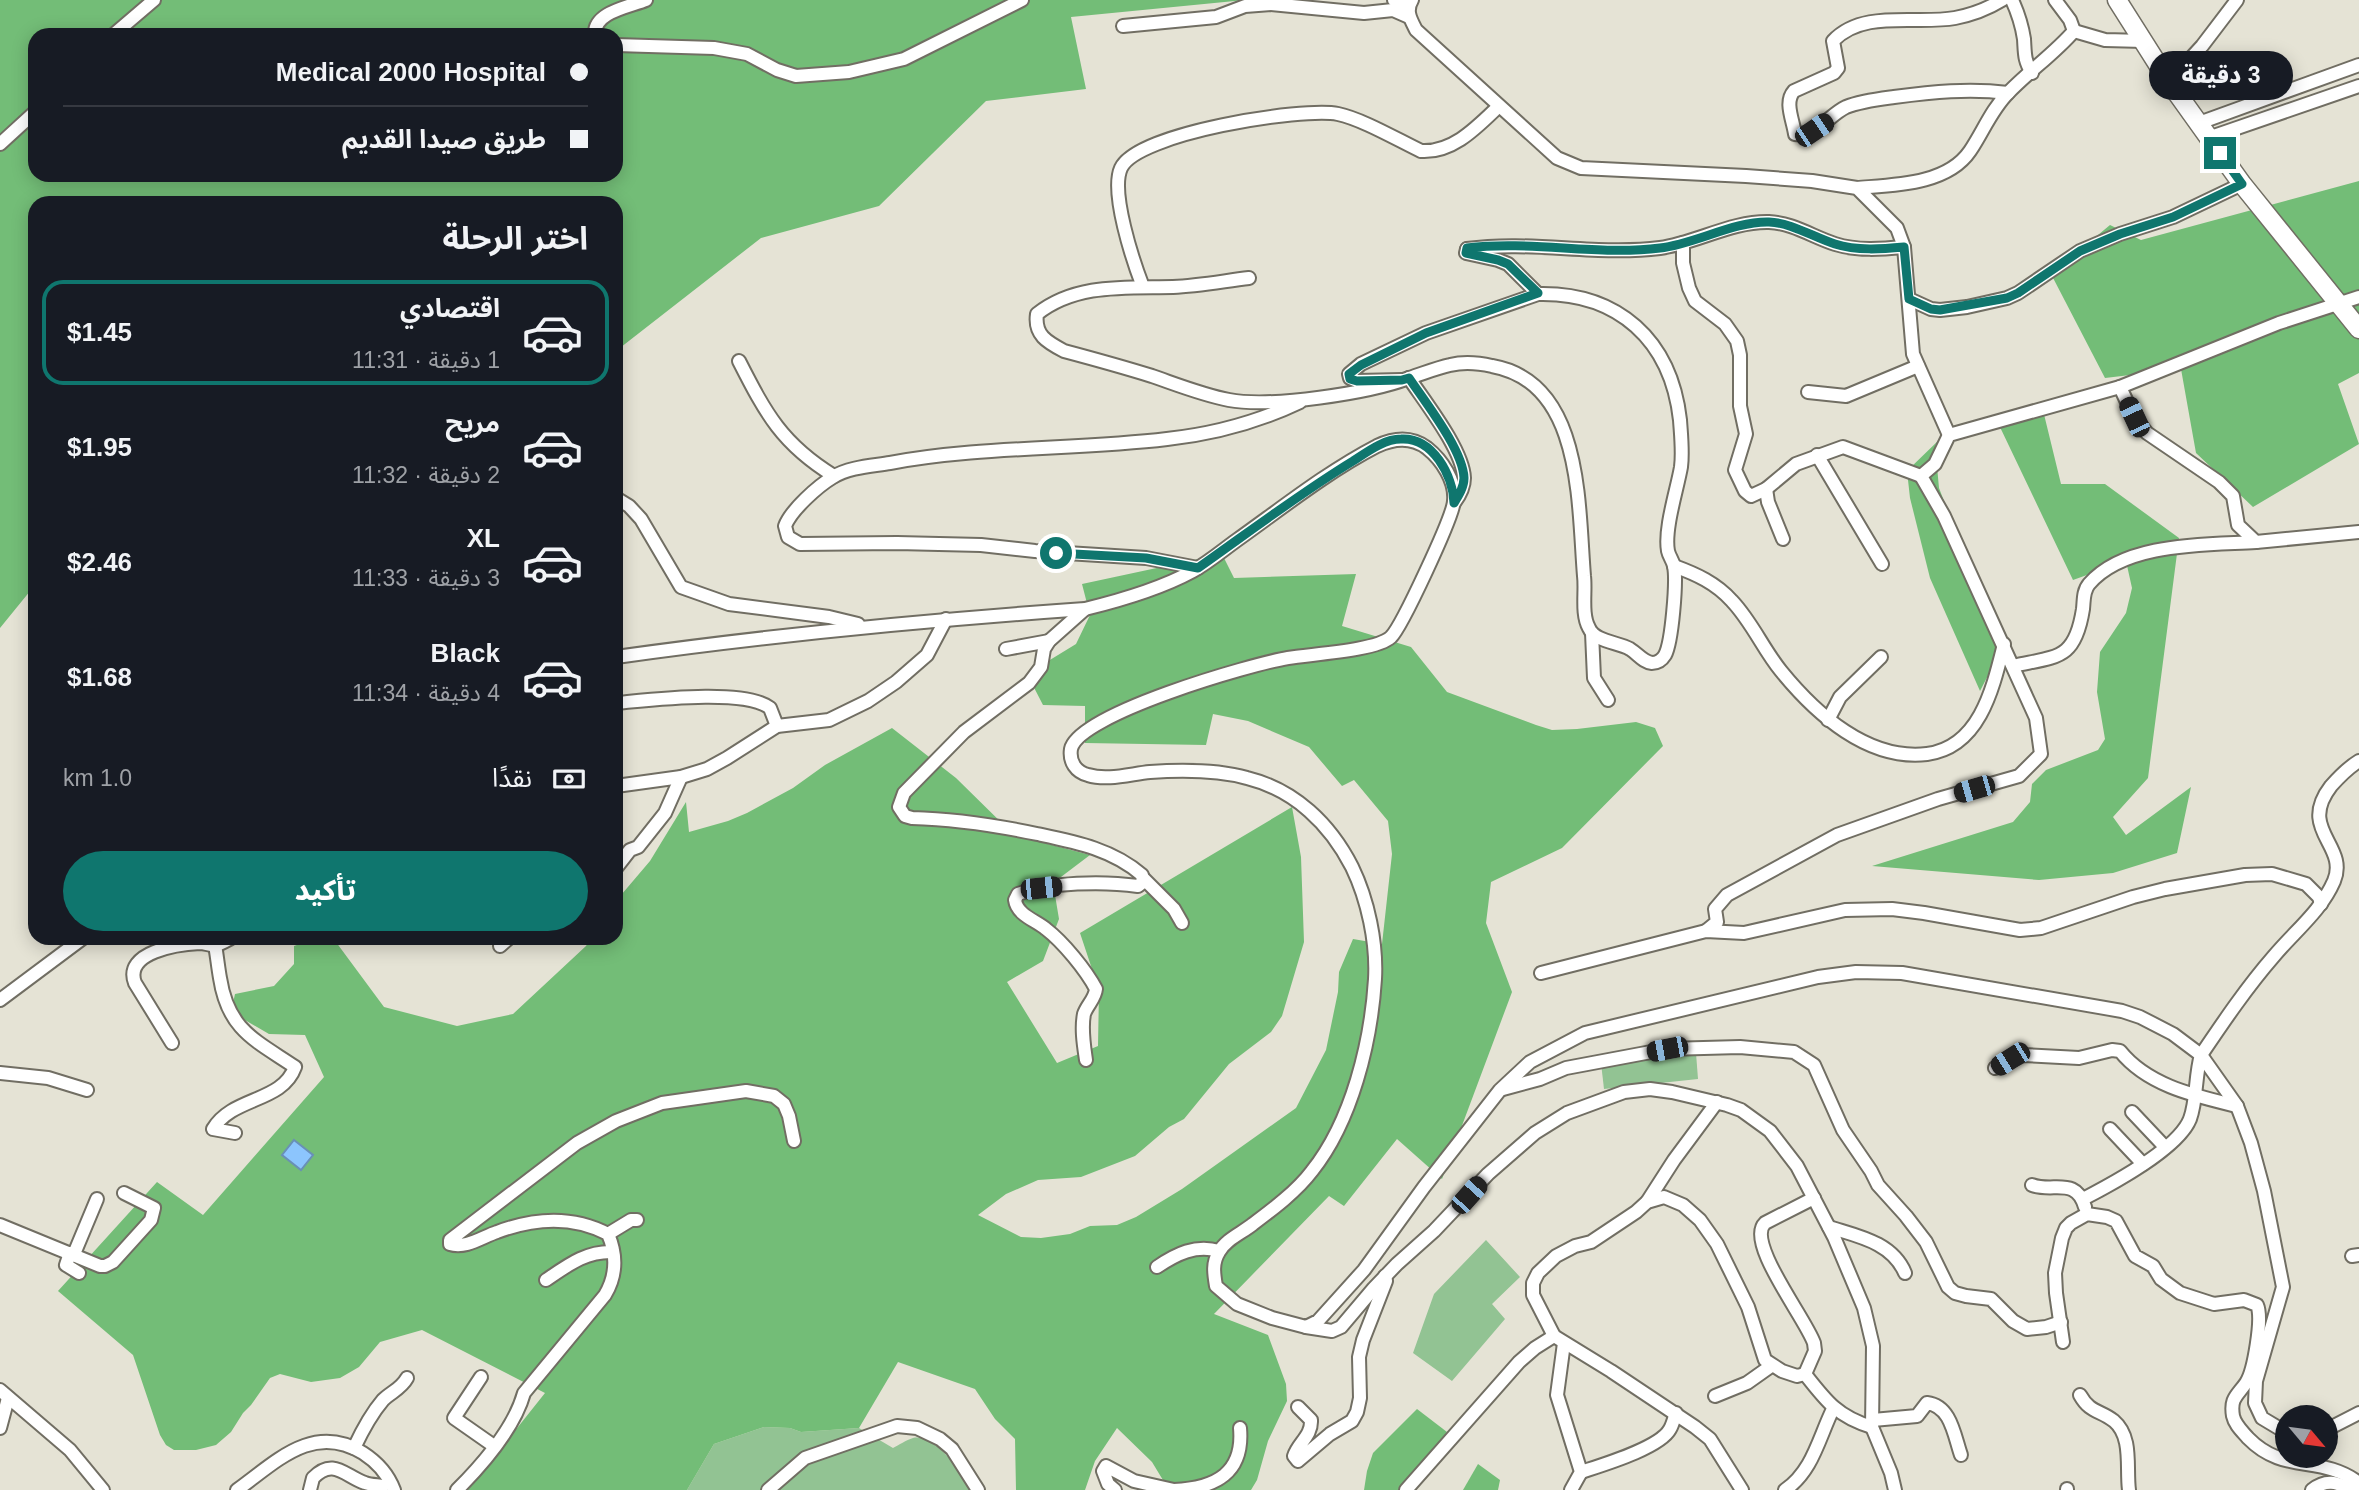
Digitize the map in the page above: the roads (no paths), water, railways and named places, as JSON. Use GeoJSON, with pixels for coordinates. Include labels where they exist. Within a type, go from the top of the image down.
{"type":"FeatureCollection","features":[{"type":"Feature","properties":{"kind":"highway"},"geometry":{"type":"LineString","coordinates":[[2117,0],[2169,82],[2242,184],[2359,329]]}},
{"type":"Feature","properties":{"kind":"street"},"geometry":{"type":"LineString","coordinates":[[121,28],[154,0]]}},
{"type":"Feature","properties":{"kind":"street"},"geometry":{"type":"LineString","coordinates":[[594,28],[600,19],[646,0]]}},
{"type":"Feature","properties":{"kind":"street"},"geometry":{"type":"LineString","coordinates":[[623,45],[714,48],[747,54],[777,70],[796,76],[849,72],[904,59],[1022,0]]}},
{"type":"Feature","properties":{"kind":"street"},"geometry":{"type":"LineString","coordinates":[[1394,0],[1410,7]]}},
{"type":"Feature","properties":{"kind":"street"},"geometry":{"type":"LineString","coordinates":[[2002,0],[1954,18],[1884,21],[1848,28],[1833,41],[1838,68],[1834,73],[1794,91],[1789,96],[1789,103],[1795,134],[1801,135],[1814,130],[1846,107],[1870,100],[1961,90],[2008,93]]}},
{"type":"Feature","properties":{"kind":"street"},"geometry":{"type":"LineString","coordinates":[[2012,0],[2024,38],[2024,60],[2032,73]]}},
{"type":"Feature","properties":{"kind":"street"},"geometry":{"type":"LineString","coordinates":[[2055,0],[2070,20],[2074,31]]}},
{"type":"Feature","properties":{"kind":"street"},"geometry":{"type":"LineString","coordinates":[[2169,82],[2203,46],[2237,0]]}},
{"type":"Feature","properties":{"kind":"street"},"geometry":{"type":"LineString","coordinates":[[1123,26],[1216,17],[1245,6],[1271,4],[1364,12],[1410,7]]}},
{"type":"Feature","properties":{"kind":"street"},"geometry":{"type":"LineString","coordinates":[[1410,7],[1416,30],[1557,158],[1581,168],[1746,176],[1812,181],[1857,188],[1911,181],[1933,176],[1956,166],[1968,153],[2008,93],[2074,31]]}},
{"type":"Feature","properties":{"kind":"street"},"geometry":{"type":"LineString","coordinates":[[2074,31],[2105,40],[2144,41]]}},
{"type":"Feature","properties":{"kind":"street"},"geometry":{"type":"LineString","coordinates":[[2204,131],[2359,65]]}},
{"type":"Feature","properties":{"kind":"street"},"geometry":{"type":"LineString","coordinates":[[2204,131],[2359,86]]}},
{"type":"Feature","properties":{"kind":"street"},"geometry":{"type":"LineString","coordinates":[[1143,286],[1128,239],[1119,195],[1121,169],[1127,160],[1140,152],[1219,125],[1303,113],[1339,114],[1421,151],[1434,152],[1463,137],[1499,106]]}},
{"type":"Feature","properties":{"kind":"street"},"geometry":{"type":"LineString","coordinates":[[0,144],[28,118]]}},
{"type":"Feature","properties":{"kind":"street"},"geometry":{"type":"LineString","coordinates":[[1909,299],[1940,310],[2007,298],[2080,251],[2120,234],[2173,217],[2242,184]]}},
{"type":"Feature","properties":{"kind":"street"},"geometry":{"type":"LineString","coordinates":[[1857,188],[1897,228],[1904,247],[1913,354],[1949,435]]}},
{"type":"Feature","properties":{"kind":"street"},"geometry":{"type":"LineString","coordinates":[[1538,293],[1508,264],[1466,253],[1467,248],[1639,249],[1683,243],[1767,222],[1793,227],[1837,244],[1881,249],[1904,247]]}},
{"type":"Feature","properties":{"kind":"street"},"geometry":{"type":"LineString","coordinates":[[1683,243],[1683,263],[1695,301],[1725,324],[1737,341],[1740,406],[1746,435],[1735,470],[1745,491],[1751,496],[1766,489],[1789,467],[1843,447],[1921,476],[1944,516],[2036,718],[2041,754],[2019,776],[1938,799],[1837,835],[1727,895],[1715,909],[1717,922],[1706,931]]}},
{"type":"Feature","properties":{"kind":"street"},"geometry":{"type":"LineString","coordinates":[[1249,278],[1175,287],[1105,288],[1063,298],[1037,314],[1036,324],[1038,332],[1046,342],[1064,351],[1219,397],[1254,403],[1374,388],[1452,364],[1483,364],[1506,368],[1524,377],[1545,396],[1564,431],[1571,456],[1585,580],[1586,619],[1592,633],[1594,678],[1608,700]]}},
{"type":"Feature","properties":{"kind":"street"},"geometry":{"type":"LineString","coordinates":[[1406,379],[1352,381],[1349,374],[1361,365],[1426,333],[1538,293],[1581,297],[1600,304],[1643,332],[1658,351],[1677,396],[1681,430],[1681,465],[1668,551],[1674,566],[1674,606],[1667,653],[1660,661],[1649,662],[1627,648],[1592,633]]}},
{"type":"Feature","properties":{"kind":"street"},"geometry":{"type":"LineString","coordinates":[[1921,476],[1935,464],[1949,435],[2120,387],[2279,323],[2359,297]]}},
{"type":"Feature","properties":{"kind":"street"},"geometry":{"type":"LineString","coordinates":[[739,361],[779,431],[792,446],[834,476]]}},
{"type":"Feature","properties":{"kind":"street"},"geometry":{"type":"LineString","coordinates":[[1808,392],[1846,396],[1918,366]]}},
{"type":"Feature","properties":{"kind":"street"},"geometry":{"type":"LineString","coordinates":[[1406,379],[1454,446],[1464,480],[1413,600],[1389,639],[1370,648],[1283,659],[1231,671],[1119,713],[1078,737],[1070,754],[1074,767],[1083,774],[1100,777],[1155,772],[1203,773],[1247,778],[1275,788],[1305,806],[1324,824],[1338,842],[1353,870],[1362,895],[1372,933],[1375,976],[1370,1019],[1345,1115],[1311,1173],[1219,1251],[1213,1267],[1216,1286],[1237,1304],[1272,1318],[1332,1331],[1342,1327],[1385,1276],[1434,1231],[1505,1158],[1535,1133],[1567,1114],[1624,1092],[1672,1091],[1717,1102],[1741,1110],[1770,1131],[1797,1166],[1829,1227],[1864,1308],[1873,1346],[1872,1424],[1891,1472],[1895,1490]]}},
{"type":"Feature","properties":{"kind":"street"},"geometry":{"type":"LineString","coordinates":[[2120,387],[2134,417],[2147,433],[2218,482],[2233,496],[2238,525],[2256,542]]}},
{"type":"Feature","properties":{"kind":"street"},"geometry":{"type":"LineString","coordinates":[[1198,568],[1146,558],[981,545],[811,545],[793,541],[786,532],[788,518],[834,476],[863,467],[917,458],[1170,439],[1248,423],[1310,398]]}},
{"type":"Feature","properties":{"kind":"street"},"geometry":{"type":"LineString","coordinates":[[623,656],[946,619],[1085,609],[1149,591],[1198,568],[1339,469],[1381,444],[1401,439],[1417,442],[1439,460],[1452,485],[1454,503]]}},
{"type":"Feature","properties":{"kind":"street"},"geometry":{"type":"LineString","coordinates":[[1817,455],[1882,564]]}},
{"type":"Feature","properties":{"kind":"street"},"geometry":{"type":"LineString","coordinates":[[1766,489],[1783,539]]}},
{"type":"Feature","properties":{"kind":"street"},"geometry":{"type":"LineString","coordinates":[[623,502],[641,519],[681,587],[729,604],[829,617],[869,627]]}},
{"type":"Feature","properties":{"kind":"street"},"geometry":{"type":"LineString","coordinates":[[2013,666],[2059,656],[2072,646],[2078,635],[2085,589],[2104,571],[2126,559],[2155,551],[2343,536],[2359,532]]}},
{"type":"Feature","properties":{"kind":"street"},"geometry":{"type":"LineString","coordinates":[[1674,566],[1699,575],[1734,602],[1780,670],[1828,720],[1875,747],[1895,754],[1914,755],[1949,748],[1978,721],[1995,681],[2004,644]]}},
{"type":"Feature","properties":{"kind":"street"},"geometry":{"type":"LineString","coordinates":[[1085,609],[1049,641],[1044,649],[1041,667],[1030,683],[964,732],[904,793],[898,807],[905,816],[912,818],[968,821],[1087,845],[1115,856],[1133,868],[1174,909],[1182,923]]}},
{"type":"Feature","properties":{"kind":"street"},"geometry":{"type":"LineString","coordinates":[[623,785],[681,777],[707,769],[777,726],[829,720],[868,701],[927,655],[946,619]]}},
{"type":"Feature","properties":{"kind":"street"},"geometry":{"type":"LineString","coordinates":[[1006,649],[1049,641]]}},
{"type":"Feature","properties":{"kind":"street"},"geometry":{"type":"LineString","coordinates":[[1828,720],[1840,697],[1881,657]]}},
{"type":"Feature","properties":{"kind":"street"},"geometry":{"type":"LineString","coordinates":[[623,702],[676,698],[754,700],[770,708],[777,726]]}},
{"type":"Feature","properties":{"kind":"street"},"geometry":{"type":"LineString","coordinates":[[2083,1199],[2143,1164],[2183,1132],[2189,1121],[2201,1055],[2273,956],[2321,904],[2335,878],[2335,860],[2320,824],[2318,812],[2320,804],[2336,780],[2359,761]]}},
{"type":"Feature","properties":{"kind":"street"},"geometry":{"type":"LineString","coordinates":[[623,859],[630,850],[638,847],[665,813],[681,777]]}},
{"type":"Feature","properties":{"kind":"street"},"geometry":{"type":"LineString","coordinates":[[1541,973],[1706,931],[1744,933],[1823,914],[1871,909],[1924,913],[2020,930],[2040,928],[2133,897],[2245,875],[2272,874],[2306,884],[2319,897],[2321,904]]}},
{"type":"Feature","properties":{"kind":"street"},"geometry":{"type":"LineString","coordinates":[[1086,1060],[1083,1044],[1084,1014],[1095,996],[1096,989],[1055,937],[1019,911],[1015,900],[1018,894],[1041,888],[1121,884],[1138,886],[1143,882],[1143,878]]}},
{"type":"Feature","properties":{"kind":"street"},"geometry":{"type":"LineString","coordinates":[[0,1000],[74,945]]}},
{"type":"Feature","properties":{"kind":"street"},"geometry":{"type":"LineString","coordinates":[[172,1043],[148,1007],[135,983],[132,971],[141,960],[159,951],[183,945]]}},
{"type":"Feature","properties":{"kind":"street"},"geometry":{"type":"LineString","coordinates":[[215,945],[223,993],[232,1018],[243,1032],[295,1067],[286,1084],[228,1111],[213,1129],[234,1133]]}},
{"type":"Feature","properties":{"kind":"street"},"geometry":{"type":"LineString","coordinates":[[1306,1326],[1326,1314],[1364,1270],[1452,1149],[1500,1090],[1530,1062],[1585,1033],[1818,977],[1856,972],[1902,973],[2122,1011],[2173,1034],[2201,1055],[2237,1106],[2251,1143],[2264,1191],[2283,1287],[2251,1382],[2235,1393],[2234,1419],[2256,1446],[2274,1458],[2332,1468],[2359,1483]]}},
{"type":"Feature","properties":{"kind":"street"},"geometry":{"type":"LineString","coordinates":[[1500,1090],[1540,1079],[1566,1068],[1667,1049],[1740,1047],[1794,1052],[1814,1065],[1843,1130],[1878,1185],[1926,1242],[1948,1287],[1955,1293],[1991,1299],[2012,1321],[2026,1329],[2061,1322]]}},
{"type":"Feature","properties":{"kind":"street"},"geometry":{"type":"LineString","coordinates":[[1995,1068],[2023,1055],[2064,1055],[2079,1058],[2112,1050],[2120,1051],[2127,1060],[2154,1079],[2194,1095],[2237,1106]]}},
{"type":"Feature","properties":{"kind":"street"},"geometry":{"type":"LineString","coordinates":[[0,1073],[48,1078],[87,1090]]}},
{"type":"Feature","properties":{"kind":"street"},"geometry":{"type":"LineString","coordinates":[[457,1490],[519,1412],[524,1393],[605,1295],[615,1272],[608,1234],[594,1226],[560,1219],[510,1228],[462,1245],[450,1244],[450,1240],[577,1143],[616,1121],[662,1103],[746,1091],[774,1096],[784,1104],[794,1141]]}},
{"type":"Feature","properties":{"kind":"street"},"geometry":{"type":"LineString","coordinates":[[1717,1102],[1647,1202],[1591,1242],[1575,1246],[1556,1256],[1538,1273],[1533,1283],[1534,1295],[1559,1340],[1676,1413],[1710,1439],[1742,1490]]}},
{"type":"Feature","properties":{"kind":"street"},"geometry":{"type":"LineString","coordinates":[[2132,1112],[2165,1147]]}},
{"type":"Feature","properties":{"kind":"street"},"geometry":{"type":"LineString","coordinates":[[2110,1129],[2143,1164]]}},
{"type":"Feature","properties":{"kind":"street"},"geometry":{"type":"LineString","coordinates":[[2032,1185],[2071,1189],[2083,1199],[2087,1214]]}},
{"type":"Feature","properties":{"kind":"street"},"geometry":{"type":"LineString","coordinates":[[0,1225],[105,1266],[113,1262],[151,1220],[154,1208],[124,1193]]}},
{"type":"Feature","properties":{"kind":"street"},"geometry":{"type":"LineString","coordinates":[[1647,1202],[1664,1198],[1672,1200],[1683,1205],[1700,1220],[1717,1244],[1739,1286],[1765,1360],[1771,1366],[1797,1376],[1805,1374],[1811,1365],[1815,1352],[1814,1343],[1785,1288],[1772,1272],[1759,1235],[1760,1227],[1765,1223],[1814,1199]]}},
{"type":"Feature","properties":{"kind":"street"},"geometry":{"type":"LineString","coordinates":[[79,1273],[66,1265],[97,1199]]}},
{"type":"Feature","properties":{"kind":"street"},"geometry":{"type":"LineString","coordinates":[[2063,1342],[2056,1293],[2056,1273],[2062,1238],[2071,1223],[2087,1214],[2107,1217],[2116,1221],[2135,1256],[2153,1266],[2161,1279],[2180,1293],[2214,1304],[2248,1300],[2257,1305],[2260,1313],[2259,1326],[2251,1382],[2258,1411],[2262,1418],[2275,1426]]}},
{"type":"Feature","properties":{"kind":"street"},"geometry":{"type":"LineString","coordinates":[[608,1234],[631,1220],[637,1220]]}},
{"type":"Feature","properties":{"kind":"street"},"geometry":{"type":"LineString","coordinates":[[1829,1227],[1881,1244],[1901,1264],[1905,1273]]}},
{"type":"Feature","properties":{"kind":"street"},"geometry":{"type":"LineString","coordinates":[[1157,1267],[1191,1249],[1207,1247],[1219,1251]]}},
{"type":"Feature","properties":{"kind":"street"},"geometry":{"type":"LineString","coordinates":[[546,1280],[583,1256],[601,1251],[613,1252]]}},
{"type":"Feature","properties":{"kind":"street"},"geometry":{"type":"LineString","coordinates":[[1298,1407],[1311,1420],[1311,1427],[1296,1449],[1294,1456],[1298,1461],[1330,1434],[1352,1421],[1357,1412],[1360,1398],[1359,1357],[1368,1324],[1386,1282],[1385,1276]]}},
{"type":"Feature","properties":{"kind":"street"},"geometry":{"type":"LineString","coordinates":[[1559,1340],[1557,1395],[1581,1472]]}},
{"type":"Feature","properties":{"kind":"street"},"geometry":{"type":"LineString","coordinates":[[1406,1490],[1519,1362],[1535,1348],[1559,1340]]}},
{"type":"Feature","properties":{"kind":"street"},"geometry":{"type":"LineString","coordinates":[[1715,1396],[1747,1382],[1771,1366]]}},
{"type":"Feature","properties":{"kind":"street"},"geometry":{"type":"LineString","coordinates":[[1805,1374],[1833,1409],[1849,1418],[1872,1424],[1917,1416],[1927,1403],[1937,1404],[1947,1414],[1961,1455]]}},
{"type":"Feature","properties":{"kind":"street"},"geometry":{"type":"LineString","coordinates":[[481,1377],[454,1418],[494,1446]]}},
{"type":"Feature","properties":{"kind":"street"},"geometry":{"type":"LineString","coordinates":[[354,1448],[377,1408],[385,1398],[399,1389],[407,1378]]}},
{"type":"Feature","properties":{"kind":"street"},"geometry":{"type":"LineString","coordinates":[[0,1428],[4,1394]]}},
{"type":"Feature","properties":{"kind":"street"},"geometry":{"type":"LineString","coordinates":[[4,1394],[70,1450],[103,1490]]}},
{"type":"Feature","properties":{"kind":"street"},"geometry":{"type":"LineString","coordinates":[[2080,1395],[2086,1406],[2113,1420],[2126,1437],[2129,1490]]}},
{"type":"Feature","properties":{"kind":"street"},"geometry":{"type":"LineString","coordinates":[[1785,1490],[1817,1451],[1833,1409]]}},
{"type":"Feature","properties":{"kind":"street"},"geometry":{"type":"LineString","coordinates":[[1571,1490],[1581,1472],[1646,1447],[1670,1431],[1676,1413]]}},
{"type":"Feature","properties":{"kind":"street"},"geometry":{"type":"LineString","coordinates":[[2338,1424],[2359,1413]]}},
{"type":"Feature","properties":{"kind":"street"},"geometry":{"type":"LineString","coordinates":[[768,1490],[805,1458],[897,1426],[917,1428],[940,1439],[952,1449],[978,1490]]}},
{"type":"Feature","properties":{"kind":"street"},"geometry":{"type":"LineString","coordinates":[[1115,1490],[1104,1476],[1106,1466],[1134,1481],[1174,1490],[1214,1482],[1227,1473],[1242,1447],[1240,1427]]}},
{"type":"Feature","properties":{"kind":"street"},"geometry":{"type":"LineString","coordinates":[[237,1490],[273,1462],[307,1444],[322,1442],[340,1443],[371,1458],[389,1487]]}},
{"type":"Feature","properties":{"kind":"street"},"geometry":{"type":"LineString","coordinates":[[310,1490],[313,1478],[326,1468],[336,1469],[364,1486],[389,1487]]}},
{"type":"Feature","properties":{"kind":"street"},"geometry":{"type":"LineString","coordinates":[[2312,1490],[2326,1481],[2354,1490]]}},
{"type":"Feature","properties":{"kind":"water"},"geometry":{"type":"Polygon","coordinates":[[[294,1140],[313,1155],[301,1170],[282,1155],[294,1140]]]}}]}
